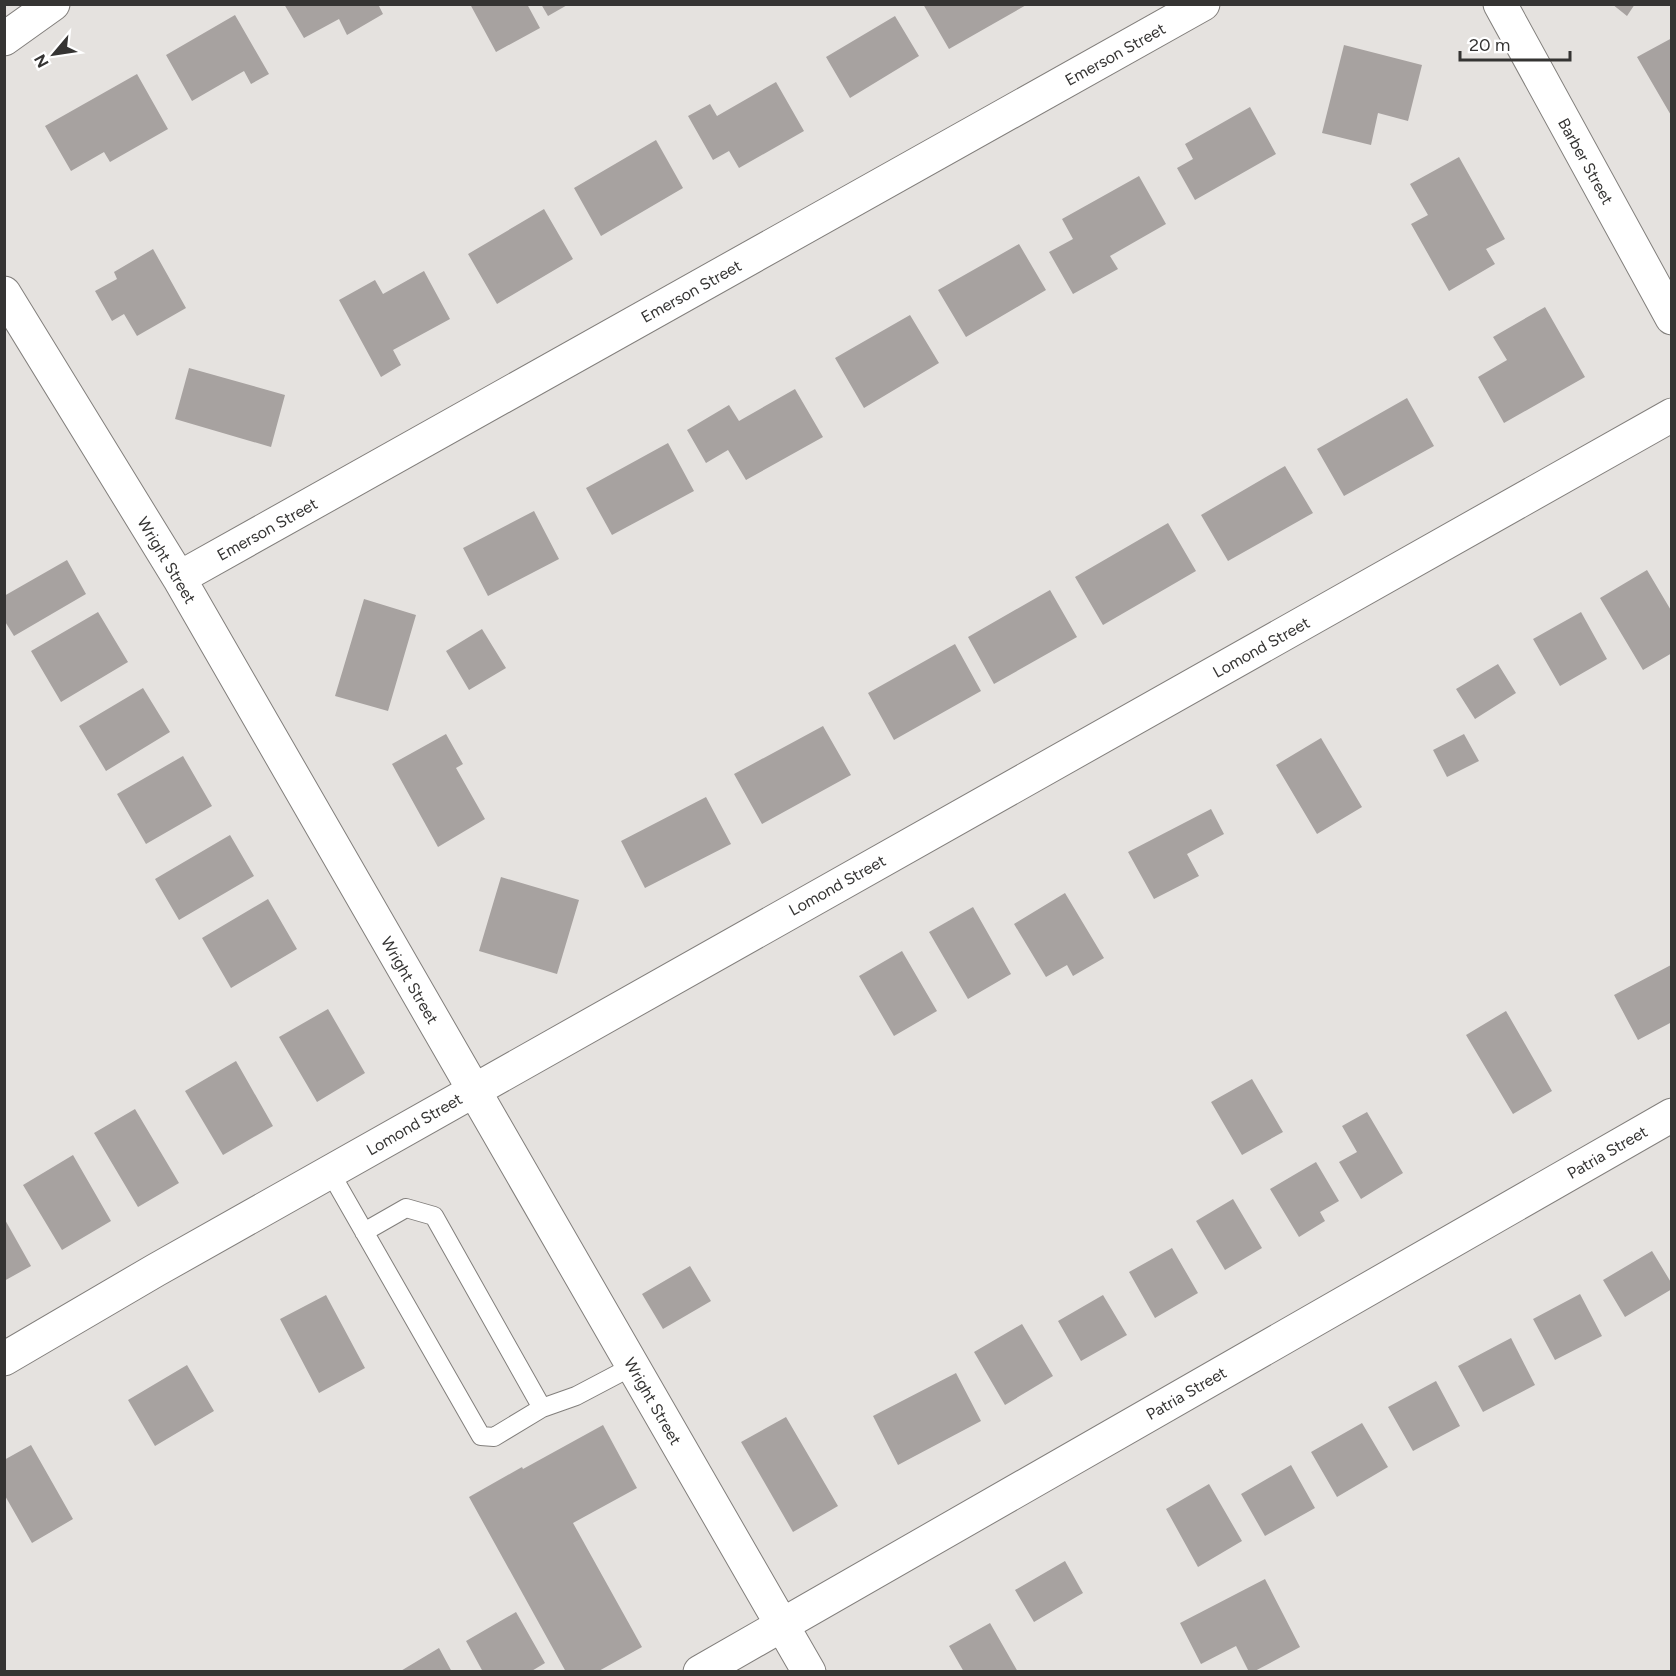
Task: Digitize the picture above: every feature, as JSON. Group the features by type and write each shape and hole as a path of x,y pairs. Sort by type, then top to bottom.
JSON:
{"street":[{"path":"4,39 52,4"},
{"name":"Emerson Street","path":"179,578 1203,4"},
{"name":"Barber Street","path":"1500,4 1671,318"},
{"name":"Wright Street","path":"4,293 179,578 809,1671"},
{"name":"Lomond Street","path":"4,1359 473,1090 1671,415"},
{"name":"Patria Street","path":"700,1671 1671,1115"}],"lane":[{"path":"330,1172 481,1436 494,1437 542,1408 576,1396 633,1366"},
{"path":"364,1232 406,1208 434,1216 542,1408"}],"building":[{"path":"284,4 378,4 383,14 347,35 339,19 304,38"},
{"path":"470,4 527,4 540,28 496,52"},
{"path":"541,4 569,4 548,16"},
{"path":"923,4 1028,4 949,49"},
{"path":"1612,4 1635,4 1627,16"},
{"path":"235,15 269,74 251,84 244,71 192,101 166,55"},
{"path":"895,16 919,56 850,98 826,57"},
{"path":"1672,38 1672,117 1637,57"},
{"path":"1344,45 1422,65 1408,121 1378,113 1371,145 1322,133"},
{"path":"137,74 168,129 110,162 104,152 71,171 45,126"},
{"path":"776,82 804,131 739,168 729,151 713,160 688,116 710,104 717,116"},
{"path":"1250,107 1276,154 1195,200 1177,168 1193,159 1185,144"},
{"path":"656,140 683,188 601,236 574,188"},
{"path":"1459,157 1505,239 1486,249 1495,264 1449,291 1411,224 1428,215 1410,184"},
{"path":"1139,176 1166,224 1110,256 1118,269 1073,294 1049,252 1073,239 1062,219"},
{"path":"544,209 573,259 497,304 468,254"},
{"path":"1019,244 1046,290 966,337 938,290"},
{"path":"153,249 186,308 137,336 124,314 112,321 95,291 117,279 114,272"},
{"path":"424,271 450,319 393,350 401,365 381,377 339,300 375,280 383,294"},
{"path":"1545,307 1585,377 1504,423 1478,377 1507,360 1493,337"},
{"path":"910,315 939,363 864,408 835,358"},
{"path":"189,368 285,395 271,447 175,419"},
{"path":"795,389 823,437 746,480 728,450 706,463 687,430 729,405 739,421"},
{"path":"1407,398 1434,446 1344,496 1317,449"},
{"path":"668,443 694,491 612,535 586,488"},
{"path":"1285,466 1313,513 1228,561 1201,515"},
{"path":"534,511 559,559 488,596 463,548"},
{"path":"1168,523 1196,571 1103,625 1075,577"},
{"path":"67,560 86,594 14,636 4,620 4,596"},
{"path":"1647,570 1672,612 1672,653 1643,670 1600,598"},
{"path":"1050,590 1077,637 994,684 968,637"},
{"path":"364,599 416,615 388,711 335,696"},
{"path":"98,612 128,662 61,702 31,651"},
{"path":"1581,612 1607,659 1560,686 1533,639"},
{"path":"482,629 506,668 469,690 446,651"},
{"path":"955,644 981,691 894,740 868,693"},
{"path":"1498,664 1516,693 1475,719 1456,689"},
{"path":"143,688 170,732 106,771 79,726"},
{"path":"823,726 851,775 762,824 734,774"},
{"path":"446,734 463,764 456,768 485,819 438,847 392,764"},
{"path":"1464,734 1479,761 1447,777 1433,750"},
{"path":"1321,738 1362,807 1317,834 1276,765"},
{"path":"183,756 212,806 146,844 117,794"},
{"path":"706,797 731,844 645,888 621,841"},
{"path":"1211,809 1224,834 1187,854 1199,876 1154,899 1128,852"},
{"path":"230,835 254,876 179,920 155,879"},
{"path":"501,877 579,900 557,974 479,951"},
{"path":"1065,893 1104,958 1073,976 1067,965 1046,977 1014,924"},
{"path":"268,899 297,949 231,988 202,938"},
{"path":"973,907 1011,974 968,999 929,932"},
{"path":"902,951 937,1011 894,1036 859,976"},
{"path":"1671,965 1672,1022 1638,1040 1614,995"},
{"path":"328,1009 365,1073 317,1102 279,1037"},
{"path":"1506,1011 1552,1091 1513,1114 1466,1035"},
{"path":"236,1061 273,1126 223,1155 185,1091"},
{"path":"1252,1079 1283,1132 1242,1155 1211,1102"},
{"path":"135,1109 179,1183 138,1207 94,1133"},
{"path":"1367,1112 1403,1173 1361,1199 1339,1162 1357,1152 1342,1126"},
{"path":"73,1155 111,1221 62,1250 23,1185"},
{"path":"1316,1162 1339,1201 1320,1212 1325,1221 1299,1237 1270,1189"},
{"path":"1233,1199 1262,1248 1225,1270 1196,1221"},
{"path":"4,1218 31,1266 4,1281"},
{"path":"1172,1248 1198,1293 1155,1318 1129,1272"},
{"path":"1652,1251 1672,1284 1672,1289 1625,1317 1603,1280"},
{"path":"690,1266 711,1301 663,1329 642,1294"},
{"path":"1580,1294 1602,1336 1555,1360 1533,1319"},
{"path":"326,1295 365,1368 319,1393 280,1319"},
{"path":"1103,1295 1127,1335 1081,1361 1058,1321"},
{"path":"1022,1324 1053,1376 1005,1405 974,1352"},
{"path":"1511,1338 1535,1385 1483,1412 1458,1366"},
{"path":"187,1365 214,1411 155,1446 128,1400"},
{"path":"956,1373 981,1421 898,1465 873,1416"},
{"path":"1436,1381 1460,1426 1413,1451 1388,1407"},
{"path":"786,1417 838,1506 793,1532 741,1442"},
{"path":"1362,1423 1388,1467 1337,1497 1311,1452"},
{"path":"603,1425 637,1488 573,1523 642,1647 597,1672 566,1672 469,1497"},
{"path":"31,1445 73,1519 32,1543 4,1494 4,1460"},
{"path":"1291,1465 1315,1508 1265,1536 1241,1494"},
{"path":"1209,1484 1242,1541 1198,1567 1166,1509"},
{"path":"1065,1561 1083,1593 1034,1622 1015,1590"},
{"path":"1265,1579 1300,1647 1253,1672 1249,1672 1236,1646 1201,1664 1180,1623"},
{"path":"516,1612 545,1663 530,1672 483,1672 466,1641"},
{"path":"990,1623 1018,1672 964,1672 949,1646"},
{"path":"439,1648 452,1672 399,1672"}]}
